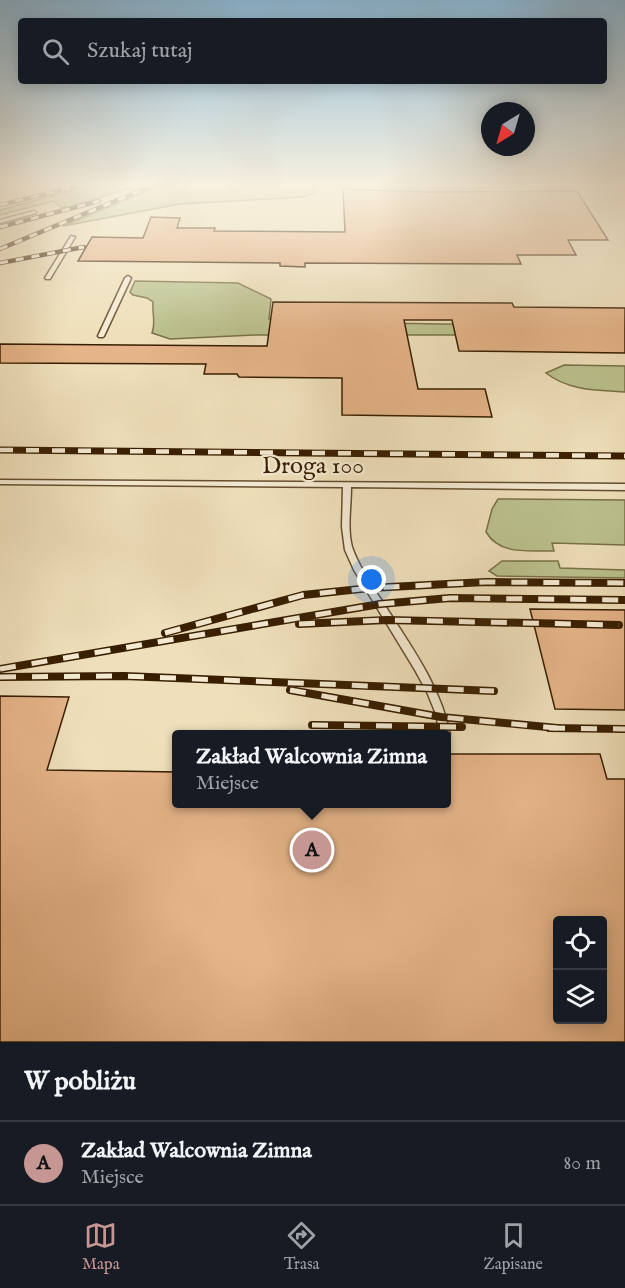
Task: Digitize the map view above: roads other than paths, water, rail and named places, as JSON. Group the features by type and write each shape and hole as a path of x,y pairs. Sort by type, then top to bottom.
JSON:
{"lane":[{"path":"48,278 73,237"},
{"path":"101,336 128,278"},
{"name":"Droga 100","path":"0,482 625,487"},
{"path":"347,485 348,547 430,691 444,730"}],"railway":[{"path":"0,249 39,233"},
{"path":"0,263 84,247"},
{"path":"0,450 625,456"},
{"path":"165,633 303,595 370,588 486,582 625,583"},
{"path":"0,669 380,604 450,598 625,600"},
{"path":"299,624 387,620 619,625"},
{"path":"0,677 124,676 494,691"},
{"path":"290,690 441,717 557,728"},
{"path":"312,725 462,727"},
{"path":"549,728 625,729"}],"place":[{"name":"Zakład Walcownia Zimna","path":"312,850"}]}
